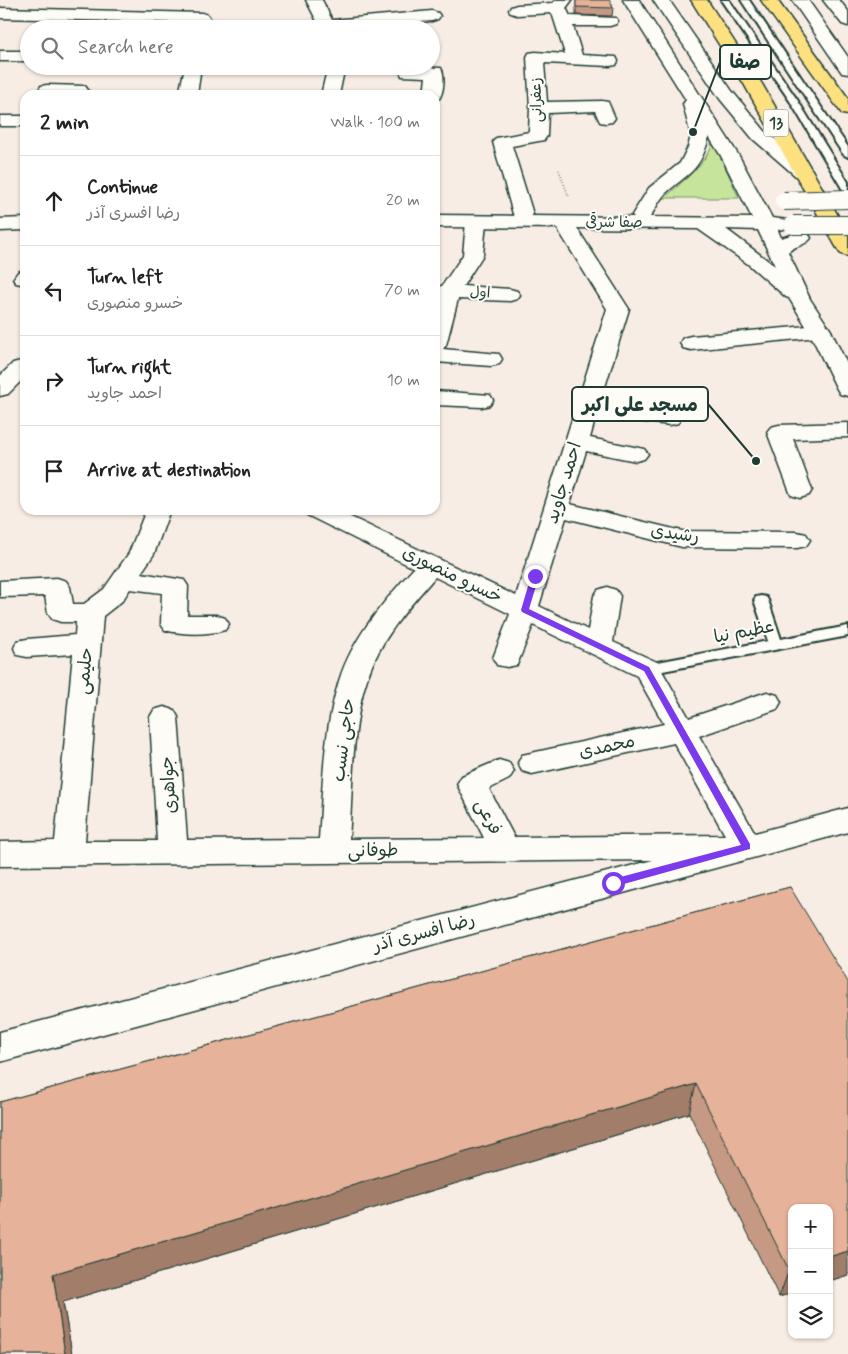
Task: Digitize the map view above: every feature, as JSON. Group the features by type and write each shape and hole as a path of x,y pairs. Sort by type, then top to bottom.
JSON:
{"highway":[{"name":"13","path":"699,0 753,84 848,247"},
{"path":"769,0 848,110"}],"street":[{"path":"202,20 205,0"},
{"path":"314,0 324,20"},
{"path":"631,0 719,137 749,192 800,299 820,331 848,389"},
{"path":"661,0 726,95 759,135 806,174"},
{"path":"800,0 848,69"},
{"path":"831,0 848,21"},
{"path":"369,20 434,9"},
{"path":"517,10 562,10 610,21"},
{"path":"562,10 575,60 610,61"},
{"path":"0,12 146,20"},
{"path":"1,58 20,57"},
{"name":"زعفرانی","path":"523,218 502,142 538,136 539,108 535,57 575,60"},
{"path":"189,90 191,75"},
{"path":"331,90 335,75"},
{"path":"433,90 435,75"},
{"path":"47,90 79,90"},
{"path":"642,214 656,192 688,166 697,147 700,136 688,91"},
{"path":"539,108 602,106 606,118"},
{"path":"0,121 20,121"},
{"path":"749,192 792,219 848,247"},
{"path":"792,219 848,200"},
{"path":"0,211 20,212"},
{"path":"792,219 848,212"},
{"name":"صفا شرقی","path":"440,214 698,223 762,219"},
{"name":"صفا شرقی","path":"562,218 642,214 792,219"},
{"name":"صفا شرقی","path":"440,222 476,222 523,218"},
{"name":"احمد جاوید","path":"507,658 525,610 618,309 562,218"},
{"path":"792,219 848,225"},
{"path":"778,251 786,243 792,219"},
{"path":"440,307 442,292 473,255 476,222"},
{"path":"698,223 708,226 755,260 800,299"},
{"path":"0,225 20,224"},
{"name":"اول","path":"442,292 510,295"},
{"path":"691,343 820,331"},
{"path":"440,354 490,359"},
{"path":"0,358 20,368"},
{"path":"0,389 20,372"},
{"path":"440,398 482,400"},
{"path":"587,408 670,418"},
{"path":"800,490 779,432 848,430"},
{"path":"577,442 636,454"},
{"name":"رشیدی","path":"556,508 682,539 797,540"},
{"path":"1,589 57,587 61,613 90,613 113,595 124,580 141,554 156,515"},
{"name":"خسرو منصوری","path":"333,515 431,565 647,669"},
{"name":"حاجی نسب","path":"333,851 343,722 352,679 380,627 394,607 431,565"},
{"path":"124,580 175,586 174,624 216,624"},
{"path":"599,646 608,596"},
{"name":"حلیمی","path":"70,854 90,613"},
{"path":"27,648 88,643"},
{"path":"647,669 747,847"},
{"path":"682,731 767,702"},
{"name":"جواهری","path":"164,717 173,853"},
{"name":"محمدی","path":"532,763 682,731"},
{"name":"فرعی","path":"498,771 472,784 504,849"},
{"name":"رضا افسری آذر","path":"0,1047 848,820"},
{"name":"طوفانی","path":"0,854 747,847"}],"lane":[{"path":"725,0 794,101 848,190"},
{"path":"745,0 848,154"},
{"path":"761,600 776,645"},
{"name":"عظیم نیا","path":"647,669 848,631"}],"green space":[{"path":"711,135 739,198 664,198 701,164 710,149"}],"building":[{"path":"576,0 610,0 613,8 576,7"},
{"path":"790,887 848,982 848,1251 833,1256 833,1204 788,1204 788,1268 696,1084 53,1274 65,1354 0,1354 0,1102"}],"place":[{"name":"صفا","path":"693,132"},
{"name":"مسجد علی اکبر","path":"756,461"}],"route":[{"path":"535,576 525,610 647,669 747,847 613,883"}]}
